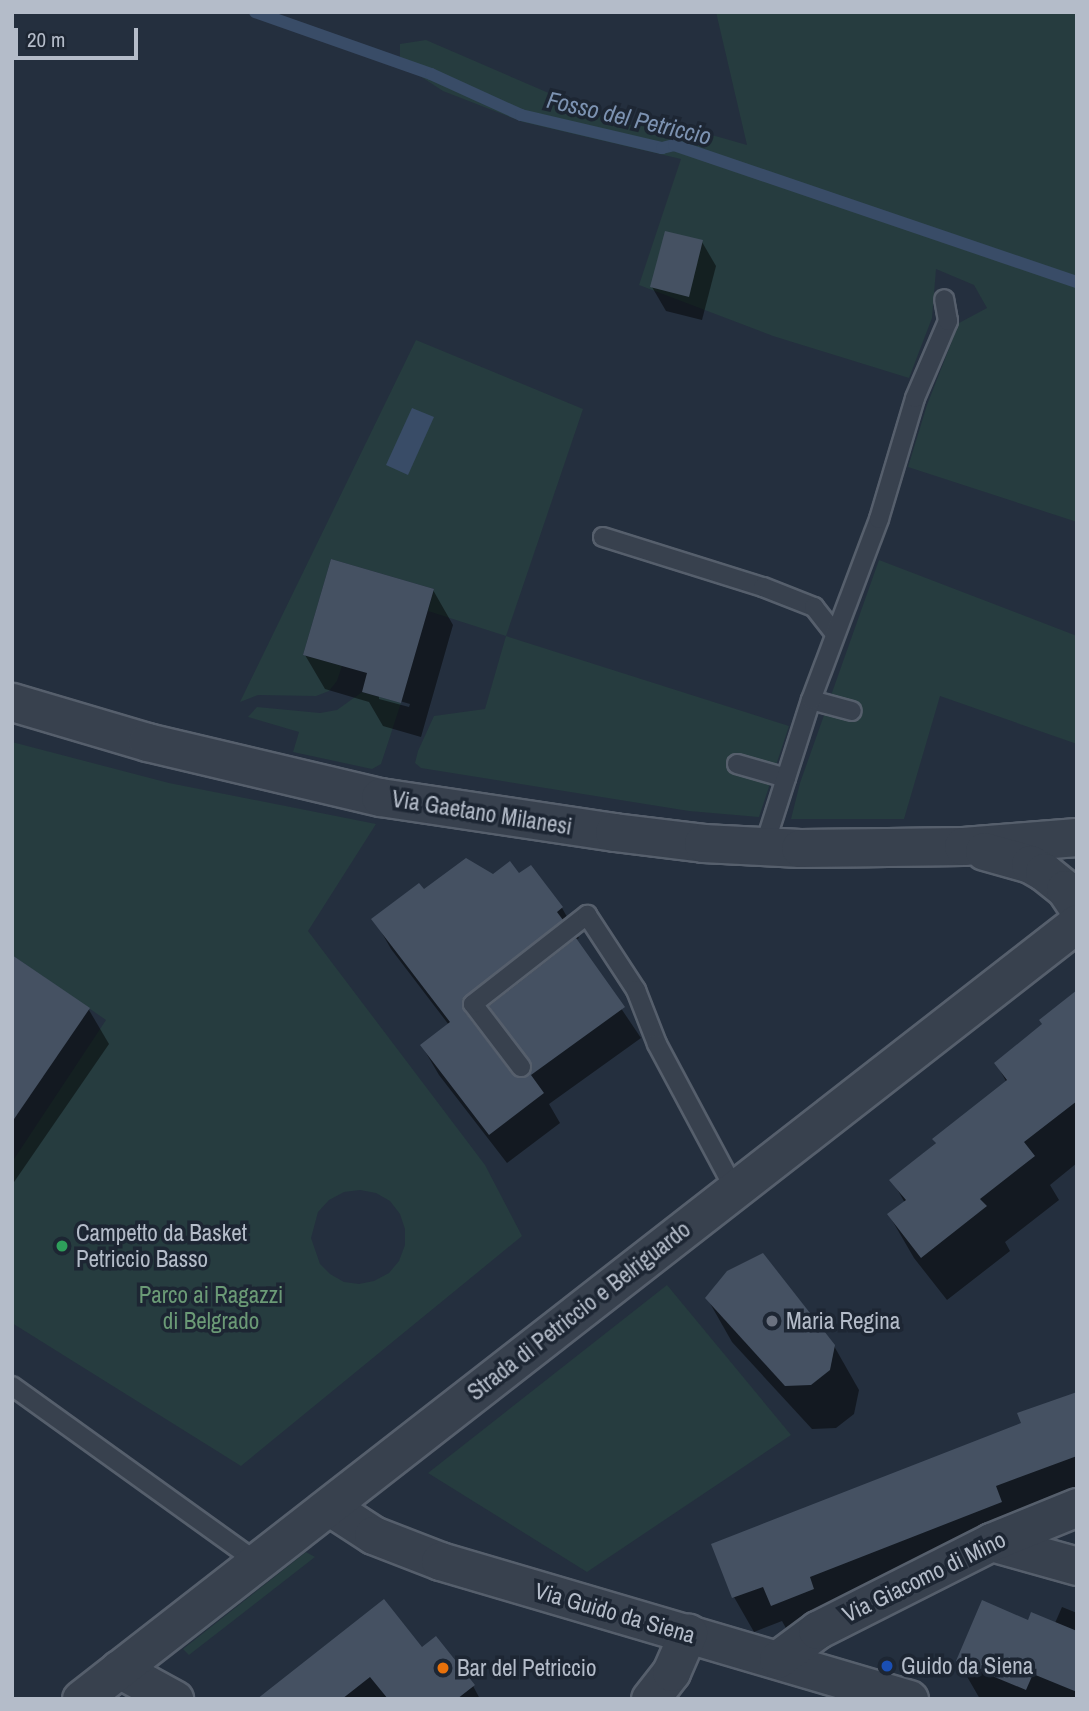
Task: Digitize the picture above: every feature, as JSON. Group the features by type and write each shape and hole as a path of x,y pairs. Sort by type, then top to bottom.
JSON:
{"street":[{"name":"Via Gaetano Milanesi","path":"12,702 147,742 380,797 614,832 765,847 963,846 1077,837"},
{"name":"Via Gaetano Milanesi","path":"963,846 1037,868 1065,889 1077,907"},
{"name":"Strada di Petriccio e Belriguardo","path":"81,1699 1077,923"},
{"name":"Via Guido da Siena","path":"330,1507 360,1529 400,1547 514,1584 909,1699"},
{"name":"Via Giacomo di Mino","path":"778,1659 817,1630 991,1542 1077,1507"},
{"path":"991,1542 1077,1566"},
{"path":"650,1699 671,1672 688,1633"},
{"path":"119,1669 174,1699"}],"lane":[{"path":"765,847 811,699 879,519 915,398 948,321 944,299"},
{"path":"603,537 763,587 814,607 835,634"},
{"path":"811,699 852,711"},
{"path":"737,764 786,778"},
{"path":"521,1068 473,1004 587,915 636,990 657,1044 735,1190"},
{"path":"12,1386 258,1563"}],"green space":[{"path":"716,12 1077,12 1077,522 908,467 927,405 959,323 987,308 974,285 936,269 932,318 909,378 773,336 639,285 681,159 523,122 443,91 400,63 400,44 426,40 623,125 673,124 747,145"},
{"path":"416,340 583,409 506,636 428,611 434,589 331,559 303,655 342,666 337,681 329,691 316,696 258,695 240,702"},
{"path":"879,560 1077,636 1077,744 940,696 904,819 791,819 800,783"},
{"path":"506,636 789,726 759,817 689,811 421,768 415,763 418,751 434,716 485,709"},
{"path":"362,692 401,703 381,764 372,769 293,752 299,732 248,717 257,707 320,713 337,710"},
{"name":"Parco ai Ragazzi di Belgrado","path":"12,742 169,783 376,824 308,931 485,1165 522,1236 241,1466 12,1323 12,1162 106,1020 12,955","holes":["360,1190 376,1193 390,1201 400,1214 405,1229 405,1245 399,1261 389,1273 374,1281 359,1284 344,1282 320,1264 311,1238 318,1212 329,1200 344,1192"]},
{"path":"667,1285 791,1435 587,1572 428,1473"},
{"path":"306,1552 315,1557 189,1655 183,1649"}],"water":[{"path":"412,408 434,417 408,475 386,465"}],"building":[{"path":"665,231 703,240 689,297 650,287"},
{"path":"331,559 434,589 401,703 362,692 367,673 303,655"},
{"path":"466,858 493,874 510,861 519,873 531,865 563,907 557,912 563,920 462,1000 464,1011 512,1074 522,1078 527,1076 532,1065 489,1006 576,938 625,1007 531,1075 544,1093 489,1135 420,1045 450,1022 371,919 419,883 424,889"},
{"path":"12,955 90,1008 12,1122"},
{"path":"1077,990 1077,1101 1024,1142 1035,1156 980,1199 987,1206 921,1258 887,1214 906,1200 889,1180 936,1143 932,1139 1007,1080 994,1063 1042,1024 1039,1020"},
{"name":"Maria Regina","path":"763,1253 835,1345 830,1370 811,1385 785,1386 705,1298 727,1271"},
{"path":"1077,1392 1077,1456 996,1486 1002,1502 810,1577 814,1589 771,1606 763,1587 732,1598 711,1544 1021,1423 1017,1413"},
{"path":"384,1599 422,1647 436,1636 475,1685 457,1699 388,1699 370,1677 342,1699 257,1699"},
{"path":"982,1600 1028,1620 1031,1612 1077,1631 1077,1692 1033,1674 1026,1690 956,1661"}],"waterway":[{"name":"Fosso del Petriccio","path":"255,12 431,74 521,115 662,148 674,145 1077,282"}],"place":[{"name":"Campetto da Basket Petriccio Basso","path":"62,1246"},
{"name":"Maria Regina","path":"772,1321"},
{"name":"Guido da Siena","path":"887,1666"},
{"name":"Bar del Petriccio","path":"443,1668"}]}
